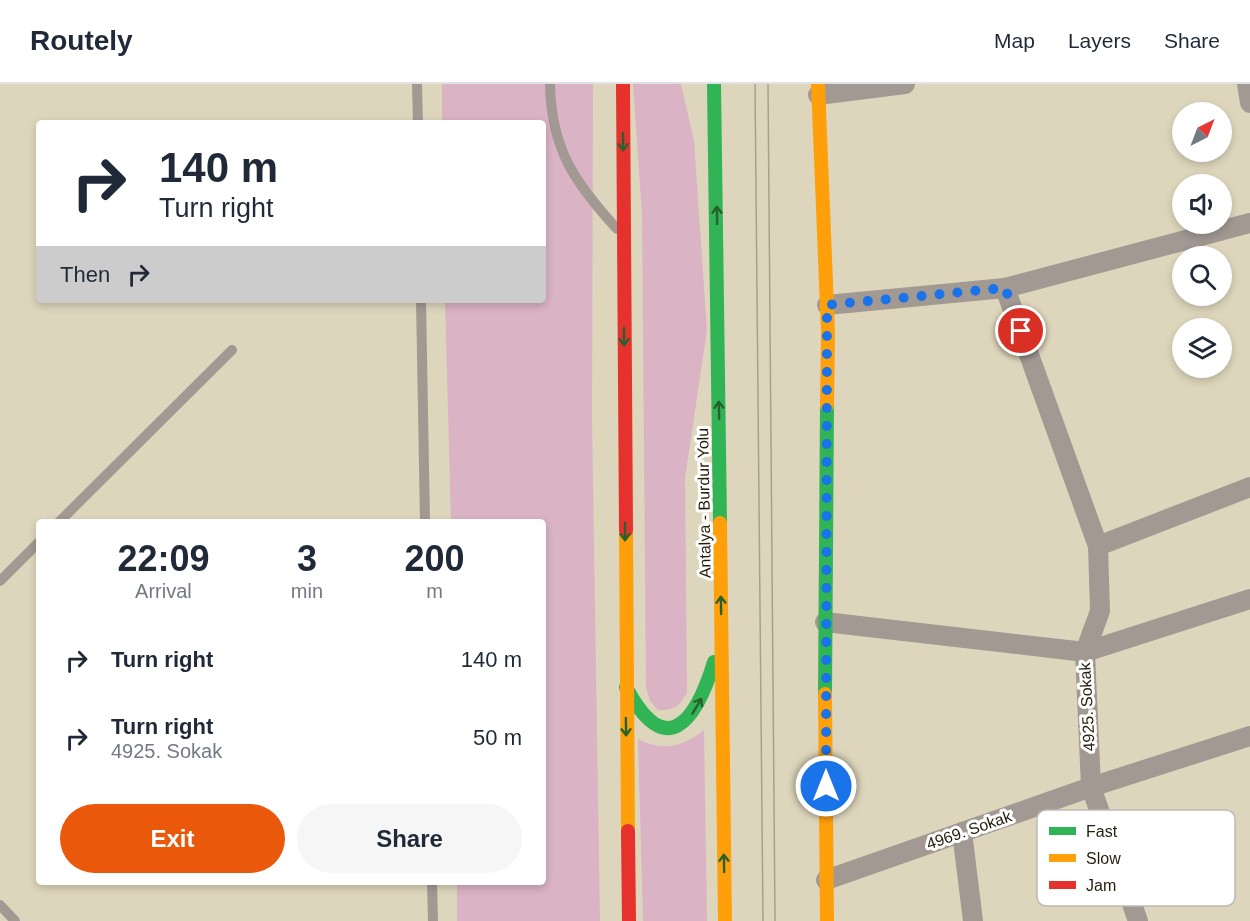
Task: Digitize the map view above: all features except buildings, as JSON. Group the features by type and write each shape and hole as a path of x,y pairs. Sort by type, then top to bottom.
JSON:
{"main road":[{"path":"623,84 629,921"},
{"path":"700,84 717,150"},
{"name":"Antalya - Burdur Yolu","path":"714,84 717,150 725,921"},
{"path":"717,150 720,84"},
{"path":"818,90 827,305 825,622 827,921"},
{"path":"626,687 641,714 652,723 667,728 681,725 694,712 708,686 722,635"}],"street":[{"path":"818,90 905,84"},
{"path":"1246,84 1250,103"},
{"path":"827,305 1005,288 1250,223"},
{"name":"4925. Sokak","path":"1005,288 1098,546 1100,611 1085,652 1091,787 1099,810"},
{"path":"1098,546 1250,487"},
{"path":"825,622 1085,652 1250,599"},
{"name":"4969. Sokak","path":"826,880 1091,787 1250,736"},
{"path":"962,832 973,921"},
{"name":"4925. Sokak","path":"1133,906 1138,921"}],"lane":[{"path":"417,84 418,120"},
{"path":"550,84 550,108 556,132 573,174 584,193 624,236"},
{"path":"421,303 425,519"},
{"path":"62,519 232,350"},
{"path":"0,581 36,545"},
{"path":"432,885 433,921"},
{"path":"0,906 15,921"}],"shaded area":[{"path":"442,84 593,84 592,420 600,921 457,921 457,885 546,885 546,519 451,519 445,303 546,303 546,120 442,120"},
{"path":"633,84 681,84 694,141 707,330 685,478 687,692 676,707 668,710 658,710 650,701 646,687 642,214"},
{"path":"704,730 707,921 643,921 638,739 656,745 672,746"}],"tram line":[{"path":"755,84 763,921"},
{"path":"768,84 775,921"}],"traffic: fast":[{"path":"714,84 720,523"},
{"path":"825,694 827,405"},
{"path":"626,687 641,710 654,723 667,728 678,725 689,716 698,701 714,662"}],"traffic: slow":[{"path":"818,84 828,333 827,405"},
{"path":"720,523 725,921"},
{"path":"626,530 628,831"},
{"path":"825,694 827,921"}],"traffic: jam":[{"path":"623,84 626,530"},
{"path":"628,831 629,921"}],"route":[{"path":"826,786 827,305 1005,288 1021,331"}]}
